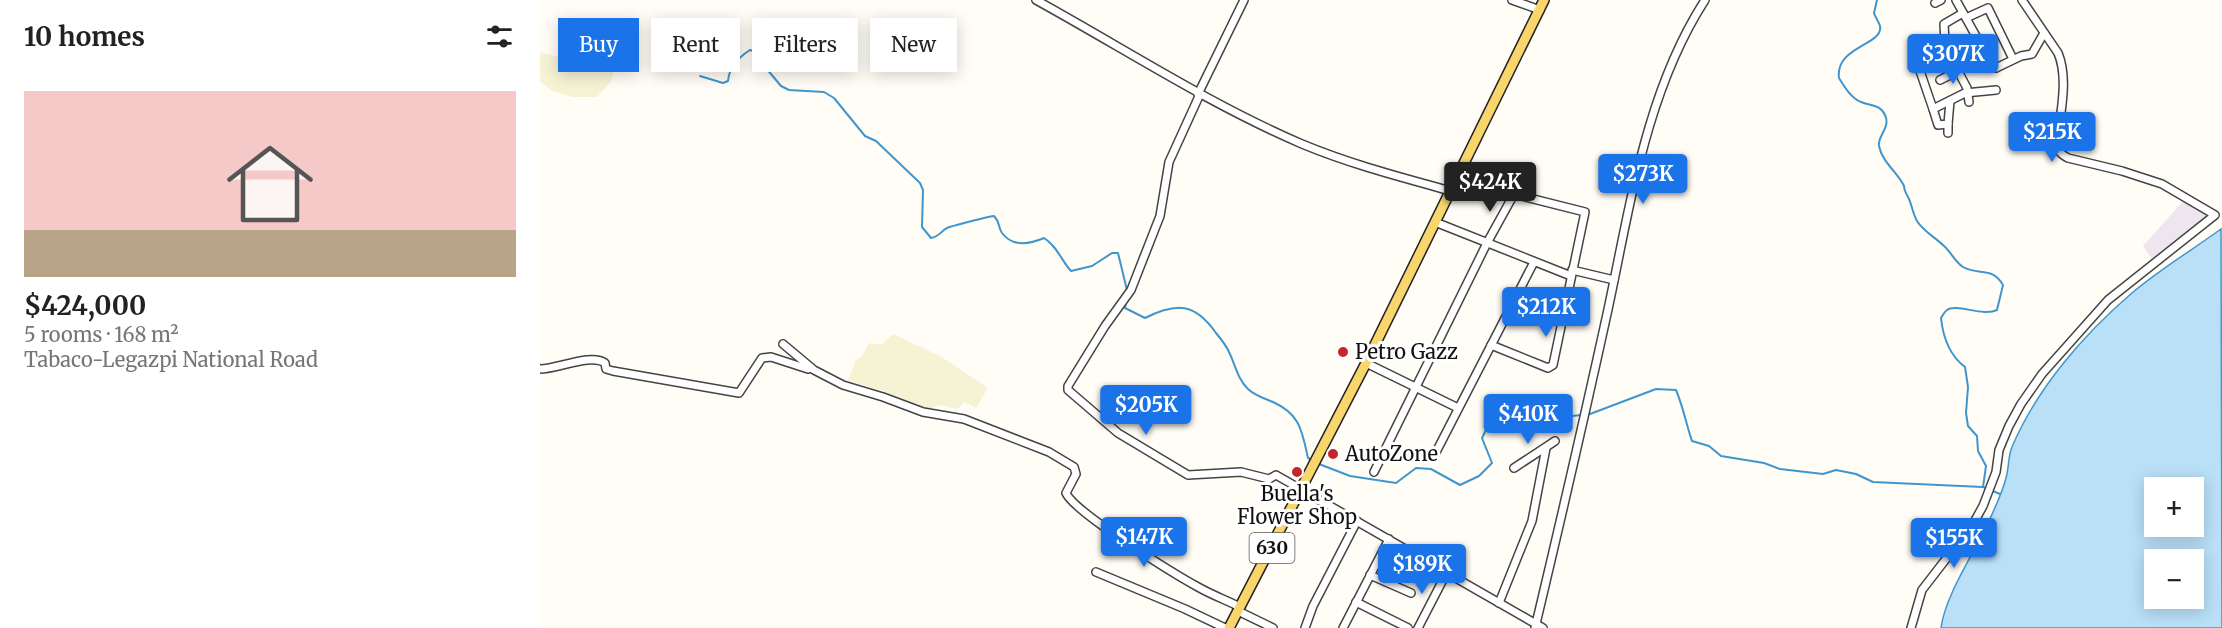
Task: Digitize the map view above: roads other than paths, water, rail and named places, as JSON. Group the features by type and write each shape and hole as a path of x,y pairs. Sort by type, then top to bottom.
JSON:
{"main road":[{"name":"630","path":"1227,628 1239,609 1366,363 1545,0"}],"street":[{"path":"1036,0 1199,94 1302,143 1338,158 1451,191"},
{"path":"1244,0 1169,162 1160,216 1131,290 1080,366 1068,390 1118,434 1188,475 1241,472 1269,479 1276,475 1538,627 1637,171 1672,60 1705,0"},
{"path":"1512,0 1540,10"},
{"path":"1956,0 1986,58 1991,66 1996,68 2013,59 2032,54 2044,33"},
{"path":"1911,628 1922,590 1973,524 1983,506 1995,472 1999,450 2009,426 2021,404 2052,361 2108,300 2214,215 2162,184 2061,155 2057,142 2062,63 2022,0"},
{"path":"1969,102 1968,93 1945,43 1944,24 1988,8 2013,59"},
{"path":"1911,72 1937,58"},
{"path":"1940,80 1986,58"},
{"path":"1919,68 1938,125"},
{"path":"1933,109 1968,93 1996,90"},
{"path":"1947,133 1950,101"},
{"path":"1929,127 1948,124"},
{"path":"1374,472 1487,243 1514,194 1586,212 1553,364 1548,368 1491,345"},
{"path":"1435,222 1534,262 1571,273 1614,280"},
{"path":"1433,458 1534,262"},
{"path":"783,344 814,370"},
{"path":"540,369 600,359 605,363 606,369 613,371 739,393 762,358 771,357 814,370 843,385 884,397 911,409 964,419 1049,452 1074,467 1076,474 1066,493 1067,497 1083,511 1180,577 1273,628"},
{"path":"1366,363 1458,408"},
{"path":"1514,468 1555,441"},
{"path":"1499,603 1532,520 1546,448"},
{"path":"1305,628 1313,606 1357,521"},
{"path":"1343,628 1389,539"},
{"path":"1096,572 1227,628"},
{"path":"1418,628 1447,573"},
{"path":"1370,575 1411,593"},
{"path":"1356,602 1408,628"}],"water":[{"path":"2221,229 2222,628 1941,628 1954,589 2000,496 2012,447 2022,425 2063,363 2114,309 2153,276"}],"waterway":[{"path":"1877,0 1874,13 1880,26 1879,32 1875,38 1851,52 1844,59 1840,67 1839,78 1854,98 1883,111 1886,124 1879,146 1904,186 1914,216 1920,225 1963,267 1990,273 2003,285 1997,310 1985,312 1951,308 1941,318 1948,345 1965,367 1968,387 1966,413 1968,426 1977,436 1978,451 1986,466 1983,487"},
{"path":"700,76 723,83 728,81 732,67 738,59 750,50 756,52 781,86 789,90 824,92 834,98 865,136 876,141 920,183 923,190 922,227 931,238 950,227 994,216 1002,233 1011,241 1027,243 1044,238 1071,271 1092,266 1112,253 1118,253 1127,290"},
{"path":"1126,302 1125,308 1145,318 1167,309 1176,308 1185,308 1201,316 1225,344 1239,377 1250,391 1282,407 1294,418 1301,432 1308,458 1314,461"},
{"path":"1319,464 1350,476 1396,483 1416,468 1431,469 1460,485 1479,476 1492,463 1482,438 1489,424 1540,415 1563,417 1590,414 1656,389 1676,390 1692,441 1709,446 1721,456 1764,463 1780,469 1823,474 1836,470 1856,474 1873,482 1983,487 2000,494"}],"place":[{"name":"Petro Gazz","path":"1343,352"},
{"name":"AutoZone","path":"1333,454"},
{"name":"Buella's Flower Shop","path":"1297,472"}]}
